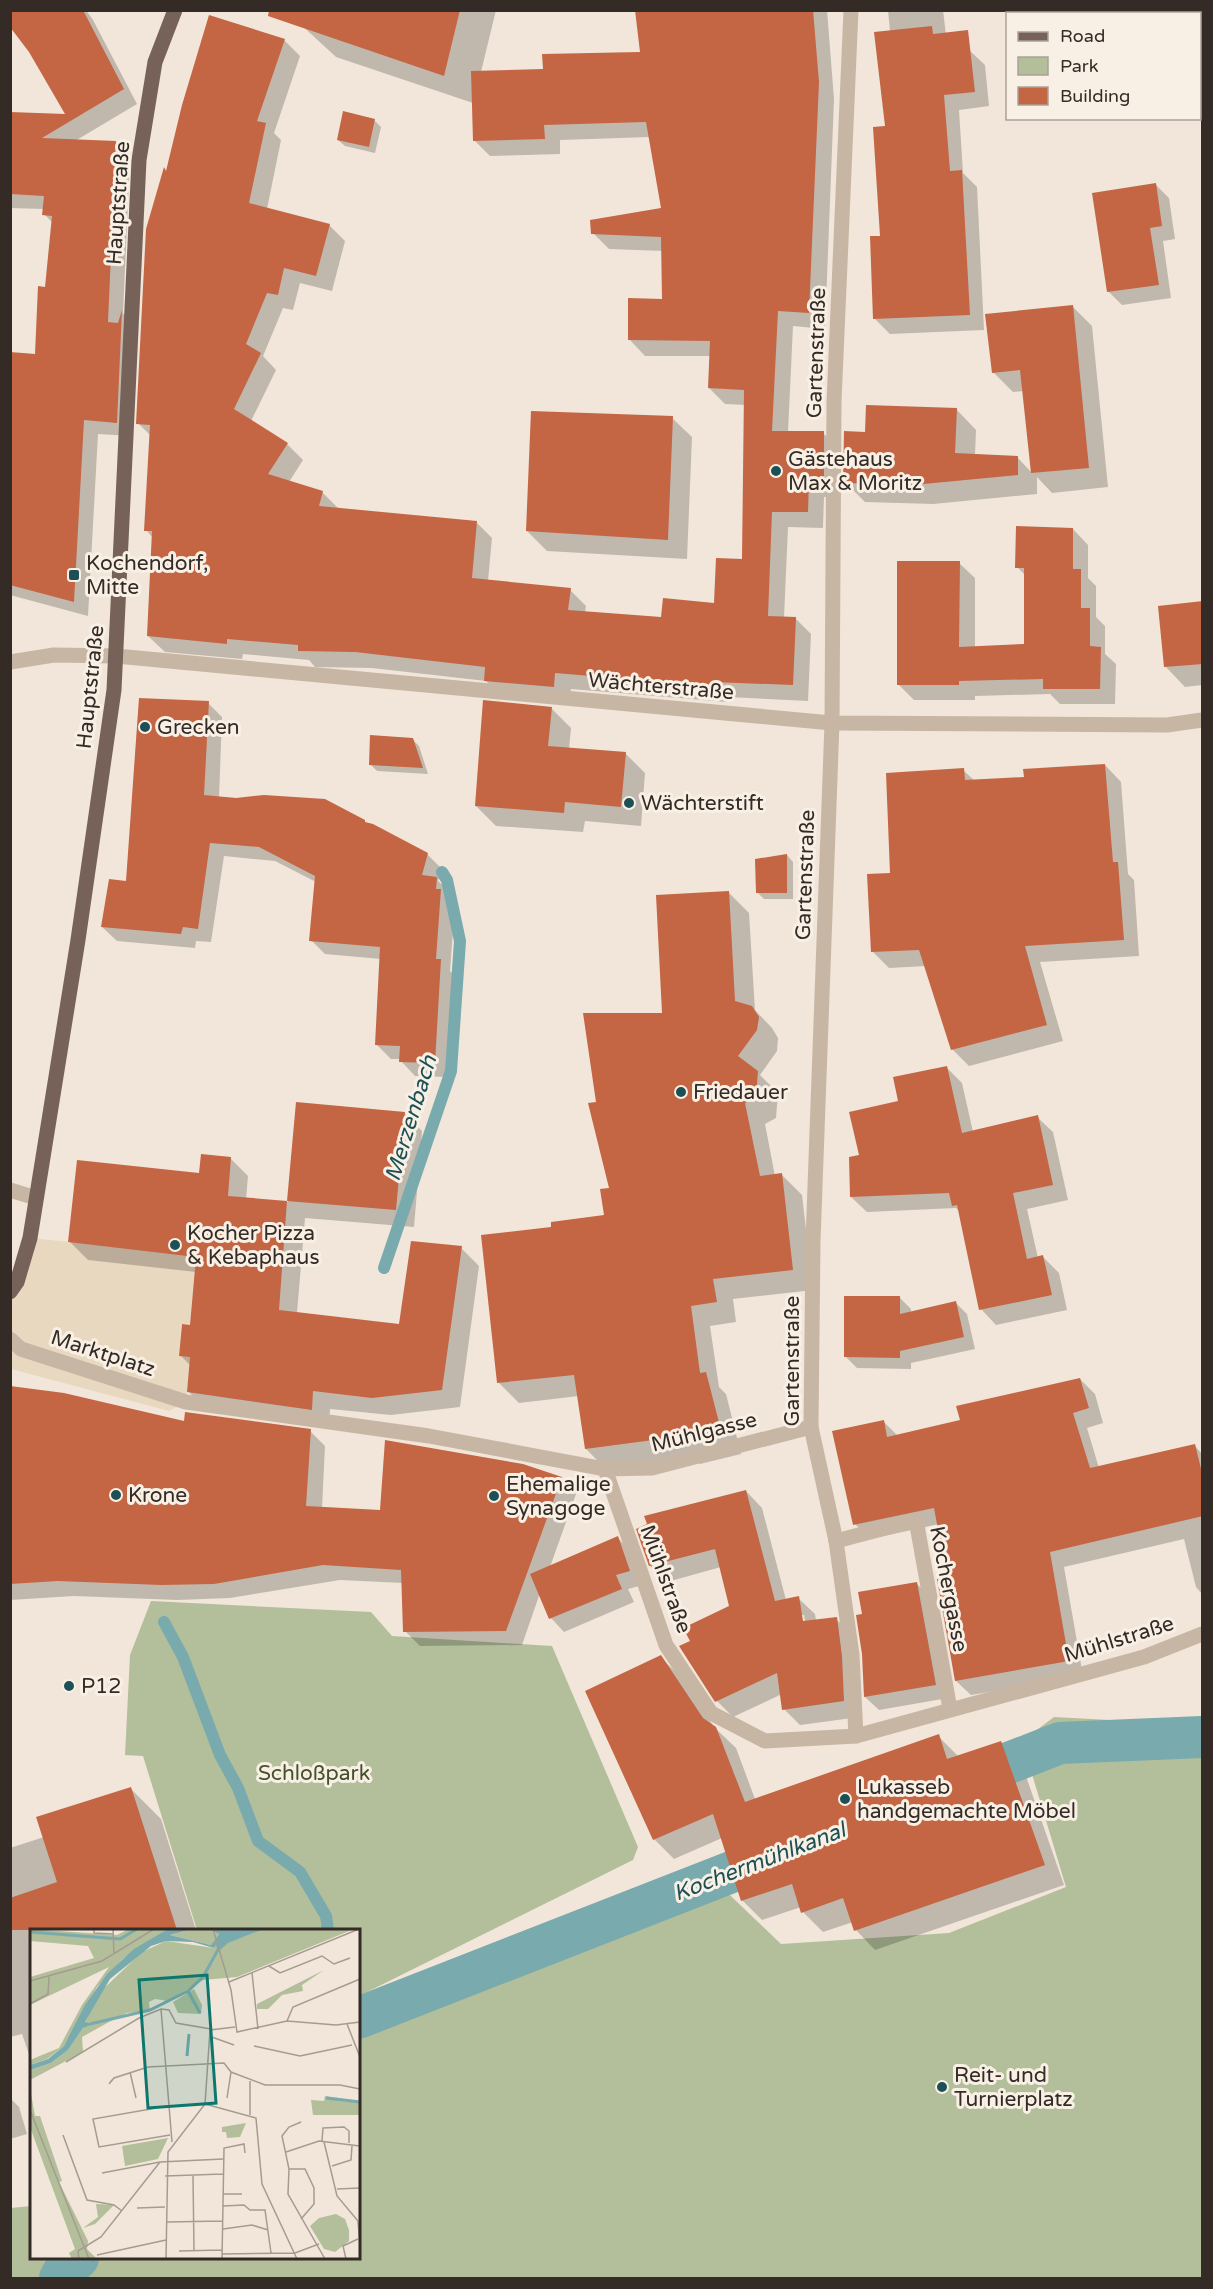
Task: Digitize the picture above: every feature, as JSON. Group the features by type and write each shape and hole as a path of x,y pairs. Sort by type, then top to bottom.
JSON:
{"main road":[{"name":"Hauptstraße","path":"10,1292 17,1282 30,1238 78,940 114,690 139,160 155,62 175,10"}],"street":[{"name":"Gartenstraße","path":"851,10 834,402 832,723 813,1241 811,1427 836,1541 852,1655 856,1736"},
{"name":"Wächterstraße","path":"10,662 54,656 116,656 832,723 1167,725 1203,720"},
{"path":"10,1190 36,1198"},
{"name":"Marktplatz","path":"10,1338 21,1349 186,1402 429,1436 605,1469"},
{"name":"Mühlgasse","path":"605,1469 652,1468 811,1427"},
{"name":"Mühlstraße","path":"605,1469 666,1645 711,1713 765,1741 856,1736 1144,1657 1203,1634"},
{"name":"Kochergasse","path":"836,1541 916,1520 950,1709"}],"green space":[{"name":"Schloßpark","path":"151,1601 371,1612 392,1636 552,1646 638,1847 633,1860 360,1996 360,1929 197,1929 143,1756 125,1755 130,1655"},
{"path":"1054,1717 1202,1725 1202,2278 11,2278 11,2208 30,2206 30,2259 360,2259 360,2035 712,1878 781,1944 949,1933 1066,1887 1022,1741"}],"shaded area":[{"path":"30,1238 196,1255 190,1325 181,1324 179,1356 190,1357 186,1402 169,1411 11,1369 11,1292"}],"building":[{"path":"10,10 83,10 124,89 42,138 116,141 108,322 118,323 122,310 117,423 84,420 74,602 10,585 10,352 35,354 38,286 45,287 52,216 42,215 44,196 10,194 10,112 65,114 29,52 10,27"},
{"path":"269,10 460,10 444,76 268,16"},
{"path":"635,10 813,10 819,82 809,313 778,311 772,431 824,431 824,482 809,481 808,512 772,512 768,616 796,617 793,685 712,682 711,686 555,673 554,687 484,681 485,667 355,652 298,651 298,645 227,639 227,644 147,636 152,531 144,531 150,425 136,424 146,229 164,167 166,171 182,105 209,15 285,39 257,121 266,123 249,203 330,224 316,276 284,268 278,295 267,293 246,344 261,353 234,409 288,443 268,474 323,491 319,506 477,521 472,578 571,588 568,610 661,617 663,598 714,603 716,558 742,559 744,390 708,388 710,341 628,340 628,298 662,299 661,237 591,234 590,220 661,208 646,122 544,125 545,139 473,141 471,71 543,69 542,54 640,52"},
{"path":"932,26 933,34 968,30 975,92 944,95 950,171 962,170 970,315 873,319 870,236 880,236 873,127 885,126 874,32"},
{"path":"343,111 375,119 369,147 337,140"},
{"path":"1156,183 1162,226 1150,228 1159,285 1107,292 1092,193"},
{"path":"1073,305 1089,468 1031,473 1020,370 992,373 985,314"},
{"path":"866,405 957,408 955,453 1018,456 1018,475 913,485 843,483 844,431 865,432"},
{"path":"531,411 673,416 668,540 526,531"},
{"path":"1016,526 1073,528 1073,569 1081,569 1081,608 1090,608 1090,646 1101,647 1100,689 1043,689 1043,679 959,681 959,685 897,685 897,561 960,561 959,647 1024,644 1024,568 1015,568"},
{"path":"1203,601 1203,664 1164,667 1158,606"},
{"path":"139,698 209,701 204,795 236,798 264,795 325,799 428,853 422,875 437,877 436,889 441,889 436,959 441,959 435,1063 399,1062 400,1046 375,1045 380,947 309,941 315,876 259,847 210,843 198,929 183,927 181,934 101,927 109,879 126,881"},
{"path":"483,700 552,707 548,746 626,752 621,807 565,802 564,813 475,806"},
{"path":"370,735 413,738 423,768 369,765"},
{"path":"1105,764 1113,862 1118,862 1124,940 1025,946 1047,1025 951,1050 919,950 871,952 867,874 890,873 886,773 964,768 965,780 1024,777 1023,769"},
{"path":"787,854 787,893 756,893 755,859"},
{"path":"729,891 735,1001 752,1006 759,1017 757,1030 738,1056 758,1071 756,1098 745,1103 760,1176 782,1173 793,1270 713,1279 717,1302 691,1306 700,1373 706,1372 722,1434 678,1445 676,1437 585,1449 574,1375 497,1383 481,1235 551,1227 551,1222 604,1215 600,1189 609,1188 588,1103 596,1102 583,1013 662,1013 656,895"},
{"path":"947,1066 962,1133 1038,1115 1053,1185 1013,1193 1027,1259 1043,1255 1052,1295 979,1310 957,1205 952,1206 949,1193 850,1197 849,1157 859,1155 849,1112 898,1101 893,1077"},
{"path":"296,1102 405,1112 396,1210 287,1201"},
{"path":"201,1154 231,1157 228,1196 287,1201 279,1310 399,1324 411,1241 462,1246 442,1390 372,1398 313,1391 312,1410 187,1392 190,1357 179,1356 182,1324 190,1325 196,1257 68,1242 77,1160 199,1173"},
{"path":"844,1296 900,1296 900,1314 956,1301 964,1337 900,1351 900,1358 844,1357"},
{"path":"1080,1378 1089,1408 1073,1413 1090,1468 1195,1444 1203,1477 1203,1516 1050,1552 1069,1661 955,1681 937,1579 947,1578 934,1508 853,1525 832,1431 884,1420 887,1437 960,1420 956,1406"},
{"path":"10,1386 64,1393 184,1421 185,1412 311,1429 306,1506 380,1510 385,1440 523,1464 562,1477 506,1631 403,1632 401,1570 323,1565 214,1584 161,1585 58,1581 10,1584"},
{"path":"746,1490 775,1601 799,1596 803,1621 837,1617 844,1701 782,1710 777,1673 715,1702 679,1646 690,1641 683,1628 729,1606 715,1549 649,1566 636,1529 647,1524 644,1516"},
{"path":"618,1536 630,1571 616,1575 622,1589 549,1619 530,1574"},
{"path":"917,1582 936,1685 864,1697 862,1654 856,1615 862,1614 858,1592"},
{"path":"661,1655 703,1718 716,1727 745,1802 939,1734 947,1759 1001,1741 1045,1865 854,1931 843,1898 801,1913 792,1884 741,1901 713,1814 653,1840 585,1691"},
{"path":"131,1787 177,1929 10,1930 10,1898 57,1882 36,1817"}],"waterway":[{"name":"Merzenbach","path":"384,1268 451,1071 460,941 447,880 442,872"},
{"name":"Merzenbach","path":"164,1622 183,1657 220,1755 238,1788 258,1841 300,1872 326,1916 328,1929"},
{"name":"Kochermühlkanal","path":"955,1784 1060,1743 1202,1737"},
{"name":"Kochermühlkanal","path":"360,2017 785,1851"},
{"name":"Kochermühlkanal","path":"60,2278 66,2268 77,2259"}],"place":[{"name":"Gästehaus Max & Moritz","path":"776,471"},
{"name":"Kochendorf, Mitte","path":"74,575"},
{"name":"Grecken","path":"145,727"},
{"name":"Wächterstift","path":"629,803"},
{"name":"Friedauer","path":"681,1092"},
{"name":"Kocher Pizza & Kebaphaus","path":"175,1245"},
{"name":"Krone","path":"116,1495"},
{"name":"Ehemalige Synagoge","path":"494,1496"},
{"name":"P12","path":"69,1686"},
{"name":"Lukasseb handgemachte Möbel","path":"845,1799"},
{"name":"Reit- und Turnierplatz","path":"942,2087"}]}
